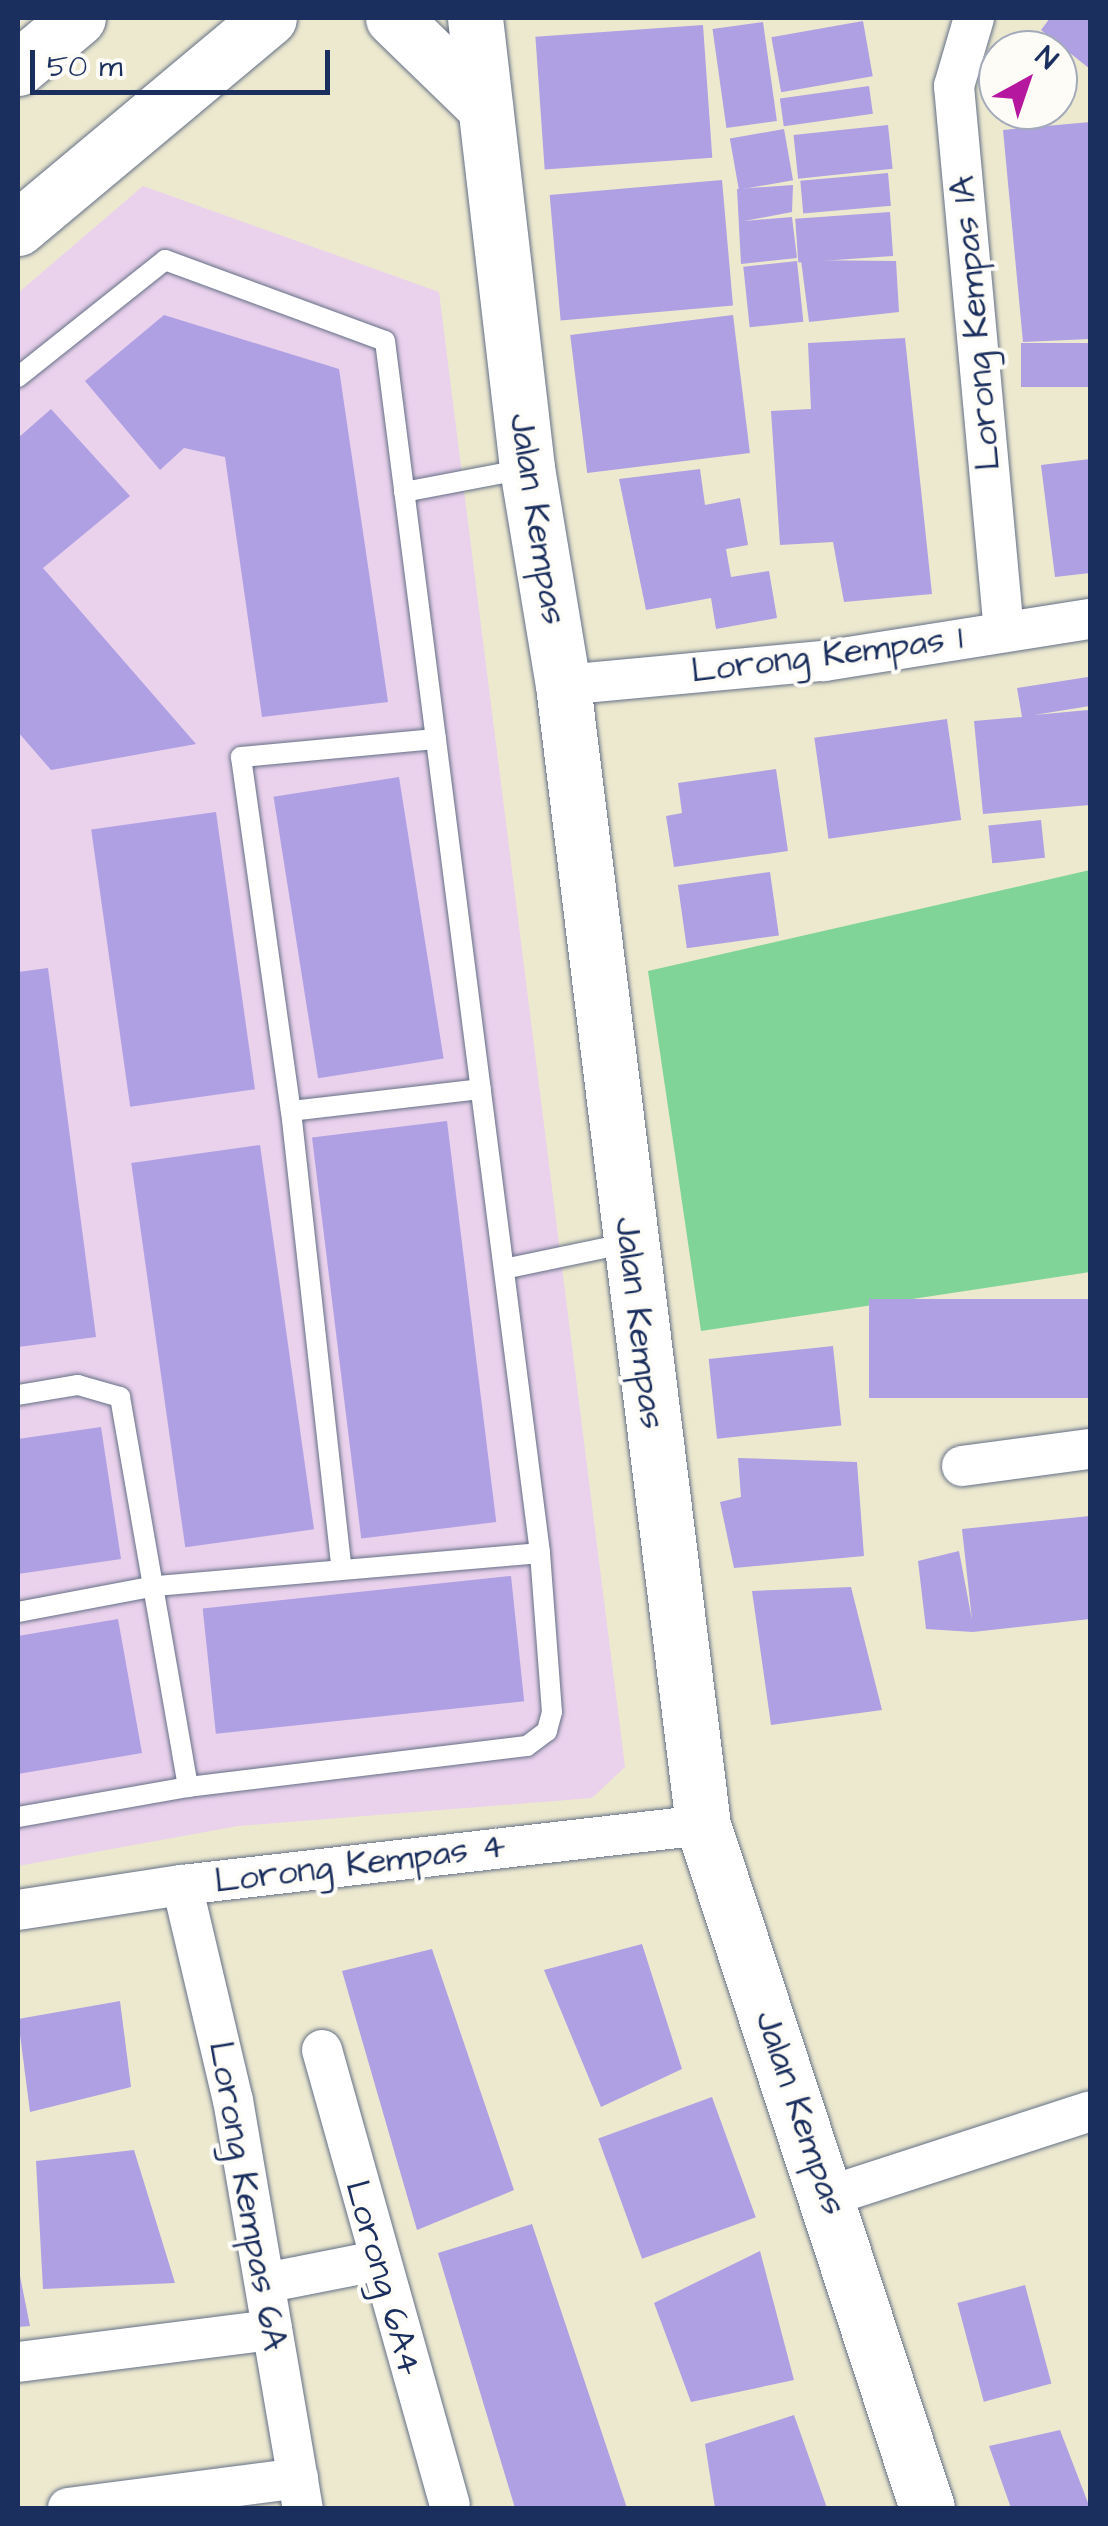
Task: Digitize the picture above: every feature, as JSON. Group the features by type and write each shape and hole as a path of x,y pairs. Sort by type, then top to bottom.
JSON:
{"main road":[{"path":"18,68 78,18"},
{"path":"393,18 485,107"},
{"name":"Jalan Kempas","path":"475,18 527,468 563,685 702,1825 829,2196 927,2508"},
{"path":"18,228 273,19"}],"street":[{"name":"Lorong Kempas 1A","path":"974,18 954,86 1004,632"},
{"name":"Lorong Kempas 1","path":"563,685 824,661 1090,620"},
{"path":"962,1466 1090,1449"},
{"name":"Lorong Kempas 4","path":"18,1910 182,1885 702,1825"},
{"name":"Lorong Kempas 6A","path":"182,1885 233,2100 300,2493"},
{"name":"Lorong 6A4","path":"322,2050 376,2261 450,2504"},
{"path":"829,2196 1090,2111"},
{"path":"264,2282 376,2261"},
{"path":"18,2362 272,2330"},
{"path":"68,2508 300,2493"}],"lane":[{"path":"18,378 165,260 385,342 540,1553 552,1712 548,1730 527,1746 188,1788 18,1817"},
{"path":"404,492 527,468"},
{"path":"341,1566 291,1111 241,757 436,739"},
{"path":"291,1111 481,1088"},
{"path":"504,1269 628,1242"},
{"path":"18,1395 78,1385 120,1397 156,1586 188,1788"},
{"path":"18,1612 156,1586 341,1566 540,1553"}],"shaded area":[{"path":"143,186 439,292 625,1767 592,1798 238,1826 18,1866 18,293"}],"green space":[{"path":"1090,870 1090,1272 701,1331 648,971"}],"building":[{"path":"1050,18 1090,18 1090,69 1078,59 1078,30 1041,30"},
{"path":"863,21 873,76 781,92 771,37"},
{"path":"763,22 777,121 726,128 712,29"},
{"path":"703,25 712,158 545,169 535,37"},
{"path":"869,86 873,114 784,126 780,99"},
{"path":"1090,122 1090,339 1023,342 1003,130 1078,130 1078,123"},
{"path":"888,125 893,169 798,179 794,135"},
{"path":"784,129 793,180 739,190 730,139"},
{"path":"888,173 891,206 803,214 800,181"},
{"path":"722,180 733,306 561,321 550,195"},
{"path":"793,185 792,212 744,221 792,217 797,258 741,264 737,189"},
{"path":"890,212 893,256 798,263 795,219"},
{"path":"801,260 896,261 899,312 809,322"},
{"path":"797,261 803,322 750,327 743,267"},
{"path":"164,315 339,369 388,702 262,717 225,457 184,448 160,470 85,381"},
{"path":"733,315 750,453 587,473 570,335"},
{"path":"905,338 932,594 844,602 833,542 780,545 771,411 811,409 808,343"},
{"path":"1021,343 1090,343 1090,387 1021,387"},
{"path":"51,409 130,496 43,568 196,744 51,770 18,732 18,438"},
{"path":"1090,459 1090,573 1055,577 1041,465"},
{"path":"700,469 705,505 740,498 748,545 726,549 731,577 769,571 777,618 716,629 711,598 646,610 619,479"},
{"path":"1088,677 1090,706 1034,715 1088,710 1090,805 983,814 974,721 1022,717 1017,688"},
{"path":"947,719 961,820 828,839 814,738"},
{"path":"776,769 788,851 674,867 666,816 682,813 678,783"},
{"path":"399,777 444,1058 318,1078 274,797"},
{"path":"216,812 255,1089 130,1107 91,830"},
{"path":"1041,820 1045,858 992,863 988,826"},
{"path":"770,872 779,935 687,948 678,885"},
{"path":"48,968 96,1337 18,1347 18,972"},
{"path":"447,1121 496,1522 361,1539 312,1138"},
{"path":"260,1145 314,1529 185,1547 131,1163"},
{"path":"869,1299 1090,1299 1090,1398 869,1398"},
{"path":"833,1346 841,1426 717,1439 709,1359"},
{"path":"101,1427 121,1559 18,1574 18,1439"},
{"path":"738,1458 857,1462 864,1556 734,1568 720,1502 741,1497"},
{"path":"1090,1516 1090,1619 973,1632 926,1629 918,1561 959,1551 972,1620 962,1529"},
{"path":"511,1576 524,1701 216,1734 203,1608"},
{"path":"851,1587 882,1710 771,1725 752,1591"},
{"path":"118,1619 142,1753 18,1774 18,1636"},
{"path":"642,1944 682,2069 601,2107 544,1970"},
{"path":"432,1949 514,2190 417,2230 342,1971"},
{"path":"120,2001 131,2087 30,2112 18,2019"},
{"path":"712,2097 756,2217 642,2259 598,2138"},
{"path":"134,2150 175,2283 43,2289 36,2161"},
{"path":"532,2224 627,2508 515,2508 438,2253"},
{"path":"760,2251 794,2380 691,2402 654,2303"},
{"path":"19,2271 30,2326 18,2327"},
{"path":"1025,2285 1051,2384 984,2402 957,2303"},
{"path":"794,2415 827,2508 715,2508 705,2444"},
{"path":"1060,2430 1090,2508 1011,2508 989,2446"}]}
